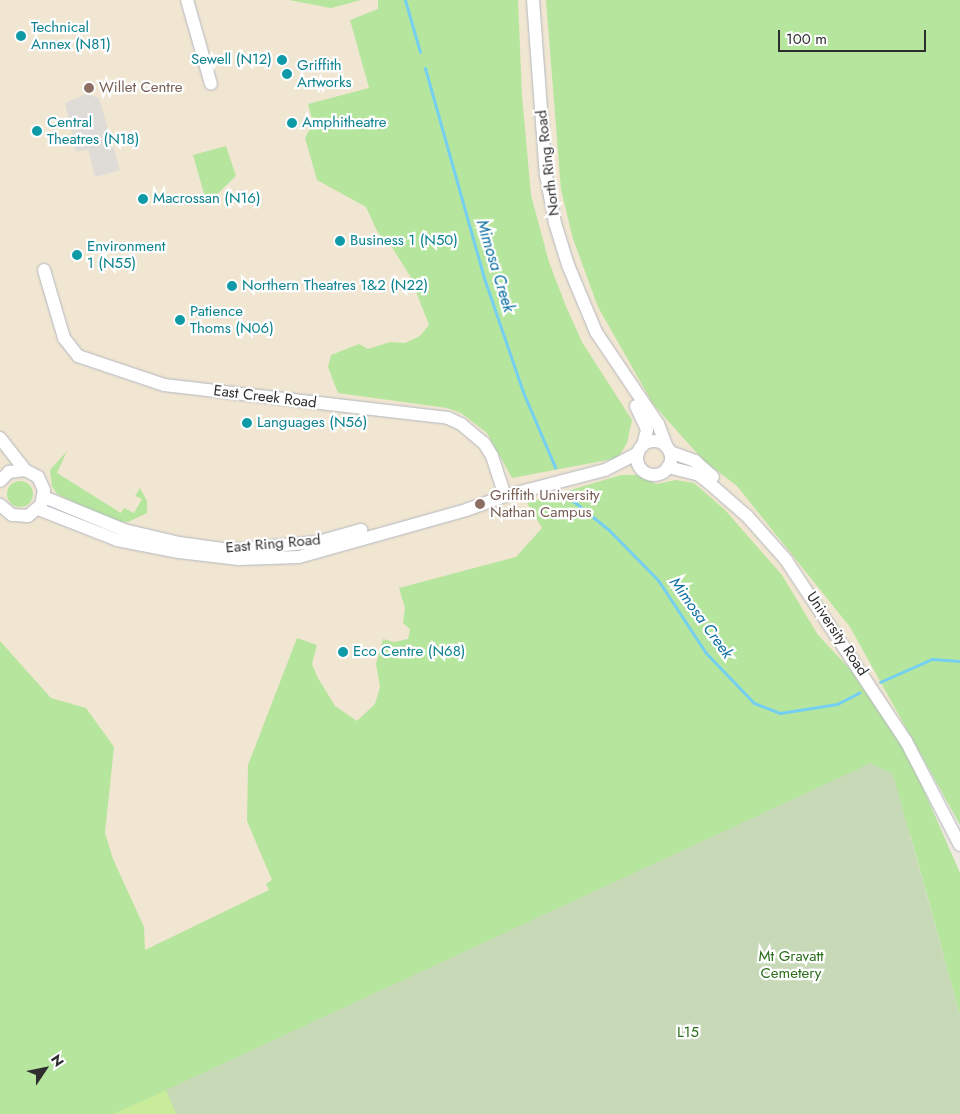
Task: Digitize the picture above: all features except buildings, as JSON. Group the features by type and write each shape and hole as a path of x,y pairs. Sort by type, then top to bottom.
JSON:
{"street":[{"path":"187,0 211,84"},
{"name":"North Ring Road","path":"526,0 538,164 549,221 582,318 605,360 645,421 647,430 640,449"},
{"name":"North Ring Road","path":"533,0 546,175 555,223 568,265 596,332 658,424 668,450"},
{"name":"East Creek Road","path":"44,270 64,338 78,356 164,385 448,418 461,424 484,443 492,456 505,496"},
{"path":"0,438 25,470 38,478 44,496 38,509 23,517 12,515 0,505"},
{"path":"605,470 657,441 668,450 695,461 732,496 747,516"},
{"path":"0,442 3,475 25,470"},
{"path":"640,449 638,462 642,470"},
{"path":"505,496 605,470 642,470 653,475 668,468 668,450"},
{"name":"University Road","path":"668,468 699,474 747,516 786,560 877,693 906,741 960,845"},
{"name":"East Ring Road","path":"44,496 124,530 179,543 230,550 318,542 455,505 505,496"},
{"name":"East Ring Road","path":"38,509 117,540 179,552 238,559 281,558 320,553 368,536 486,504 505,496"}],"shaded area":[{"name":"Griffith University Nathan Campus","path":"0,0 822,0 960,722 871,763 0,1114"},
{"path":"86,94 99,98 120,170 95,177 88,149 76,152 65,103"}],"green space":[{"path":"289,0 361,0 331,8"},
{"path":"378,0 518,0 522,96 531,195 549,262 582,342 632,420 627,443 618,458 512,478 487,433 461,413 447,408 338,393 328,367 331,355 359,344 368,349 390,342 405,343 420,336 429,325 410,276 390,244 378,233 366,207 317,180 305,138 313,123 308,104 369,88 350,20 378,9"},
{"path":"546,0 960,0 960,825 850,627 737,486 703,460 653,404 598,307 573,239 561,190"},
{"path":"226,146 236,176 207,204 193,155"},
{"path":"67,451 57,473 121,513 124,508 134,513 142,499 135,496 140,488 147,501 147,513 128,522 116,522 57,494 52,486 50,470"},
{"path":"621,475 636,475 657,484 675,480 694,483 725,510 782,575 818,635 850,669 909,756 960,873 960,1015 910,834 182,1114 0,1114 0,641 51,698 86,708 114,747 105,833 113,859 144,927 145,950 269,890 266,884 272,880 247,821 248,765 297,638 317,645 312,664 318,678 335,706 357,721 375,704 380,687 376,664 383,639 394,642 408,639 410,629 403,623 405,608 399,588 516,557 542,528 527,503"},
{"path":"20,481 29,485 33,494 29,503 20,507 11,503 7,494 11,485"},
{"name":"Mt Gravatt Cemetery","path":"871,763 893,774 960,1015 960,1114 176,1114 166,1090"},
{"path":"166,1090 176,1114 113,1114 156,1095"}],"waterway":[{"name":"Mimosa Creek","path":"405,0 420,52"},
{"name":"Mimosa Creek","path":"425,68 484,278 523,392 555,467"},
{"name":"Mimosa Creek","path":"567,496 609,530 658,580 706,653 754,703 780,713 837,704 859,693"},
{"name":"Mimosa Creek","path":"880,682 932,659 960,661"}],"place":[{"name":"Technical Annex (N81)","path":"21,36"},
{"name":"Sewell (N12)","path":"282,60"},
{"name":"Griffith Artworks","path":"287,74"},
{"name":"Willet Centre","path":"89,88"},
{"name":"Amphitheatre","path":"292,123"},
{"name":"Central Theatres (N18)","path":"37,131"},
{"name":"Macrossan (N16)","path":"143,199"},
{"name":"Business 1 (N50)","path":"340,241"},
{"name":"Environment 1 (N55)","path":"77,255"},
{"name":"Northern Theatres 1&2 (N22)","path":"232,286"},
{"name":"Patience Thoms (N06)","path":"180,320"},
{"name":"Languages (N56)","path":"247,423"},
{"name":"Griffith University Nathan Campus","path":"480,504"},
{"name":"Eco Centre (N68)","path":"343,652"}],"park label":[{"name":"L15","path":"688,1033"}]}
